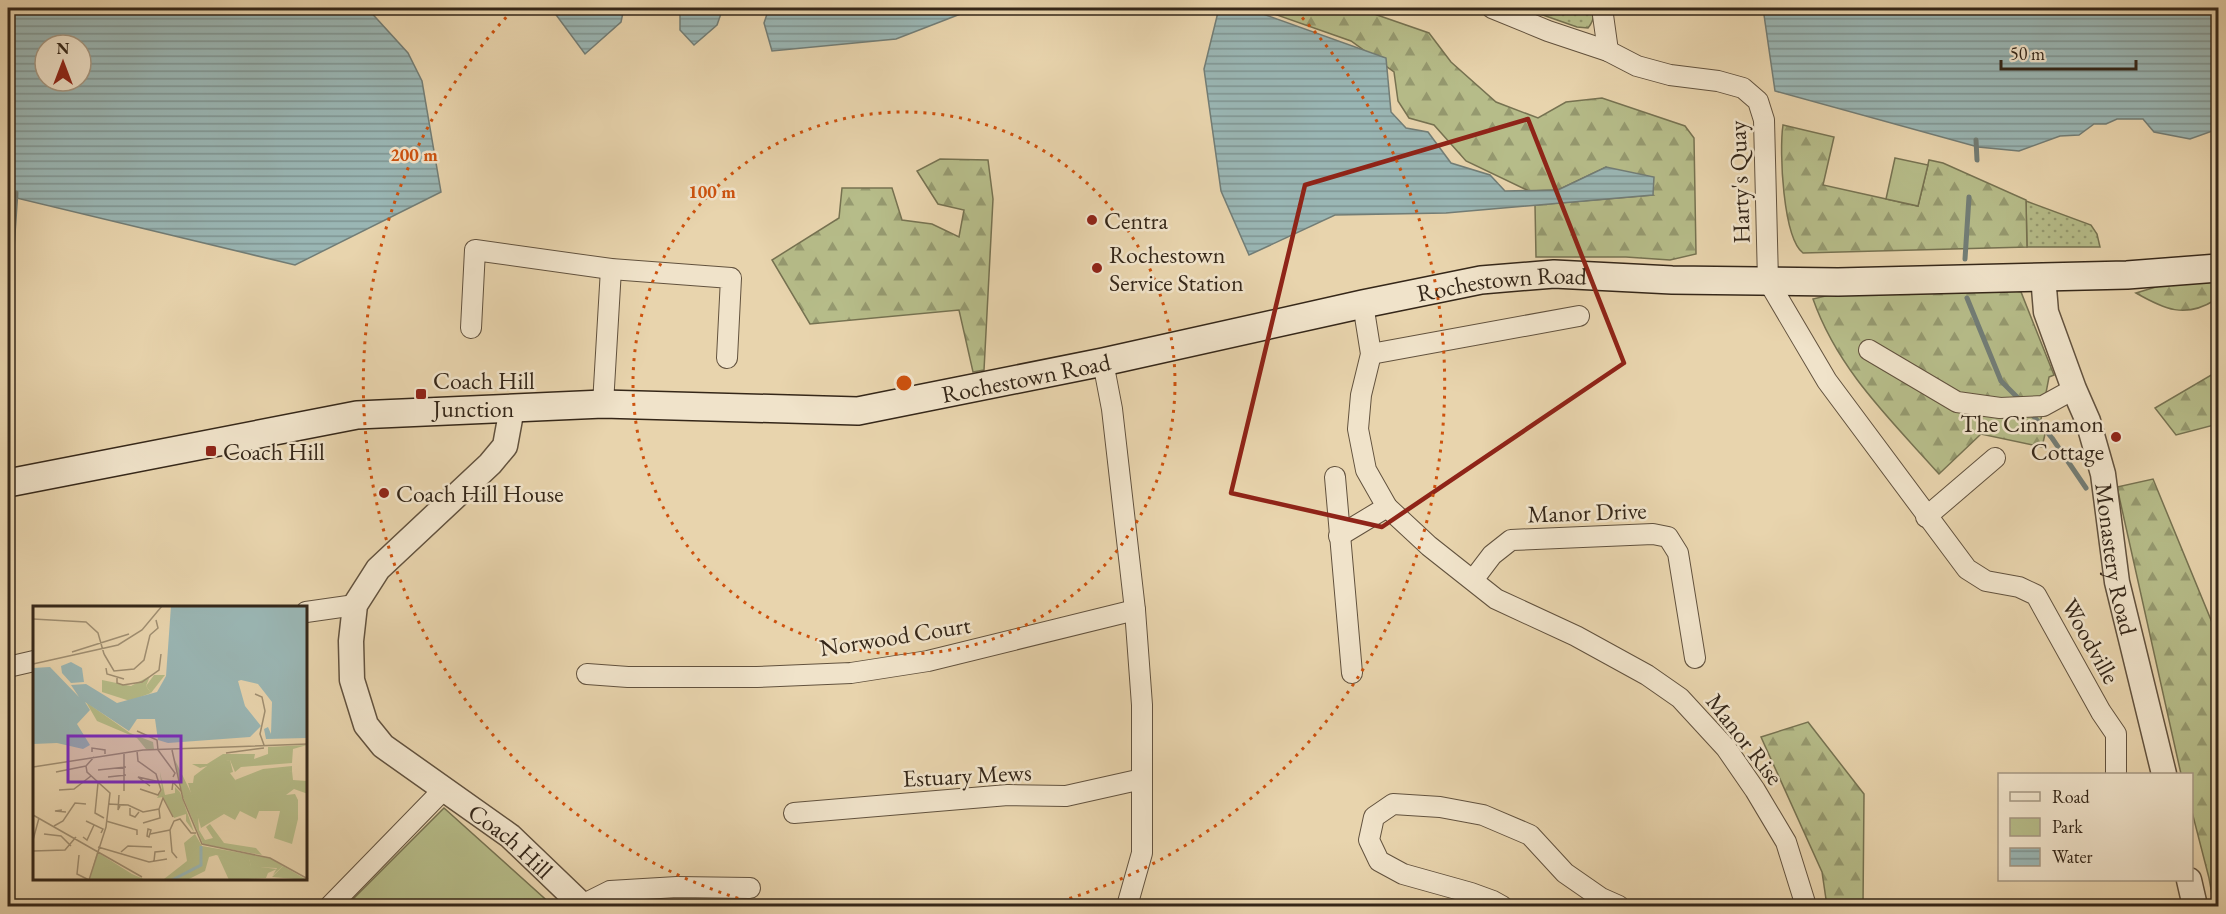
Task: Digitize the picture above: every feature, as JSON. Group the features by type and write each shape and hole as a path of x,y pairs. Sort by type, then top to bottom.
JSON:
{"main road":[{"name":"Rochestown Road","path":"8,483 357,416 603,404 858,411 1104,362 1481,280 1554,274 1672,280 1838,282 2099,276 2218,268"}],"street":[{"name":"Harty's Quay","path":"1492,8 1548,31 1608,51 1637,66 1670,75 1718,81 1743,88 1758,101 1764,120 1768,281"},
{"path":"1602,8 1608,51"},
{"path":"471,328 475,250 611,269 731,278 727,358"},
{"path":"603,404 611,269"},
{"name":"Monastery Road","path":"2043,276 2046,312 2088,421 2103,474 2117,582 2164,773"},
{"name":"Woodville","path":"1768,281 1827,381 1926,517 1967,569 1986,581 2019,587 2036,595 2101,712 2116,734 2116,773"},
{"path":"1363,304 1371,354 1579,315"},
{"path":"1869,350 1957,402 2012,407 2040,406 2074,389"},
{"name":"Manor Rise","path":"1371,354 1361,395 1358,429 1365,470 1387,507 1429,546 1496,599 1576,636 1647,675 1680,699 1726,748 1755,790 1786,842 1806,906"},
{"path":"1104,362 1112,410 1135,610 1142,705 1142,853 1127,906"},
{"name":"Coach Hill","path":"512,408 505,446 490,464 378,569 355,604 351,641 352,680 366,725 383,746 510,836 583,906"},
{"path":"1926,517 1995,458"},
{"path":"1335,477 1352,673"},
{"path":"1339,536 1387,507"},
{"name":"Manor Drive","path":"1473,580 1492,555 1511,540 1653,534 1668,537 1678,553 1695,658"},
{"path":"308,612 355,604"},
{"name":"Norwood Court","path":"587,674 628,677 757,677 851,673 928,661 1135,610"},
{"path":"8,667 33,661"},
{"name":"Estuary Mews","path":"794,813 1008,795 1066,796 1142,779"},
{"path":"330,906 444,789"},
{"path":"1502,906 1471,893 1403,874 1380,861 1369,840 1374,817 1393,804 1440,807 1483,815 1530,835 1564,873 1600,898 1619,906"},
{"path":"2189,881 2195,906"},
{"path":"583,906 610,891 678,887 750,888"}],"highlighted area":[{"path":"1528,119 1624,363 1382,527 1231,493 1305,185"}],"green space":[{"path":"1257,8 1357,8 1429,33 1451,62 1496,102 1538,118 1566,102 1602,98 1685,126 1694,138 1696,254 1670,260 1626,257 1536,257 1535,205 1653,195 1606,167 1558,190 1529,191 1466,161 1434,125 1409,118 1398,101 1394,72 1351,41"},
{"path":"1523,8 1593,8 1594,16 1588,28 1577,27"},
{"path":"1783,125 1834,137 1823,185 1918,206 1929,160 1943,163 2026,200 2027,247 1803,253 1796,244 1787,213 1782,173"},
{"path":"1895,158 1928,165 1918,206 1886,199"},
{"path":"940,159 988,160 993,199 984,370 973,372 959,310 810,324 772,260 839,218 842,188 892,188 902,220 932,224 959,237 964,210 938,204 917,171"},
{"path":"2026,201 2091,225 2097,234 2100,247 2027,247"},
{"path":"2218,278 2218,301 2215,300 2194,309 2175,310 2156,304 2136,293 2169,283"},
{"path":"1999,288 2021,292 2054,375 2049,377 2041,419 2045,434 2042,447 1981,434 1939,474 1884,413 1851,371 1836,349 1813,299 1850,290"},
{"path":"2218,371 2218,424 2176,435 2155,408"},
{"path":"2153,479 2218,637 2218,906 2214,906 2193,816 2193,773 2181,773 2117,487"},
{"path":"1808,722 1864,794 1863,906 1827,906 1822,872 1761,737"},
{"path":"444,808 553,906 346,906"}],"water":[{"path":"8,8 367,8 408,53 422,81 441,192 295,265 8,196"},
{"path":"551,8 624,8 621,22 585,54"},
{"path":"680,8 723,8 717,25 694,45 680,30"},
{"path":"769,8 976,8 896,39 772,51 764,23"},
{"path":"1219,8 1246,8 1386,58 1391,112 1406,128 1428,132 1451,163 1490,175 1505,191 1558,190 1606,167 1654,177 1653,195 1446,213 1335,215 1249,255 1221,191 1204,69"},
{"path":"1763,8 2218,8 2218,129 2190,139 2154,132 2143,119 2117,119 2106,124 2094,124 2079,135 2060,136 2019,151 1978,147 1775,91"}],"waterway":[{"path":"1976,140 1977,160"},
{"path":"12,252 16,193"},
{"path":"1965,259 1969,197"},
{"path":"1967,298 2001,381 2023,403"},
{"path":"2030,412 2052,438 2086,488"}],"place":[{"name":"Centra","path":"1092,220"},
{"name":"Rochestown Service Station","path":"1097,268"},
{"name":"Coach Hill Junction","path":"421,394"},
{"name":"The Cinnamon Cottage","path":"2116,437"},
{"name":"Coach Hill","path":"211,451"},
{"name":"Coach Hill House","path":"384,493"}]}
